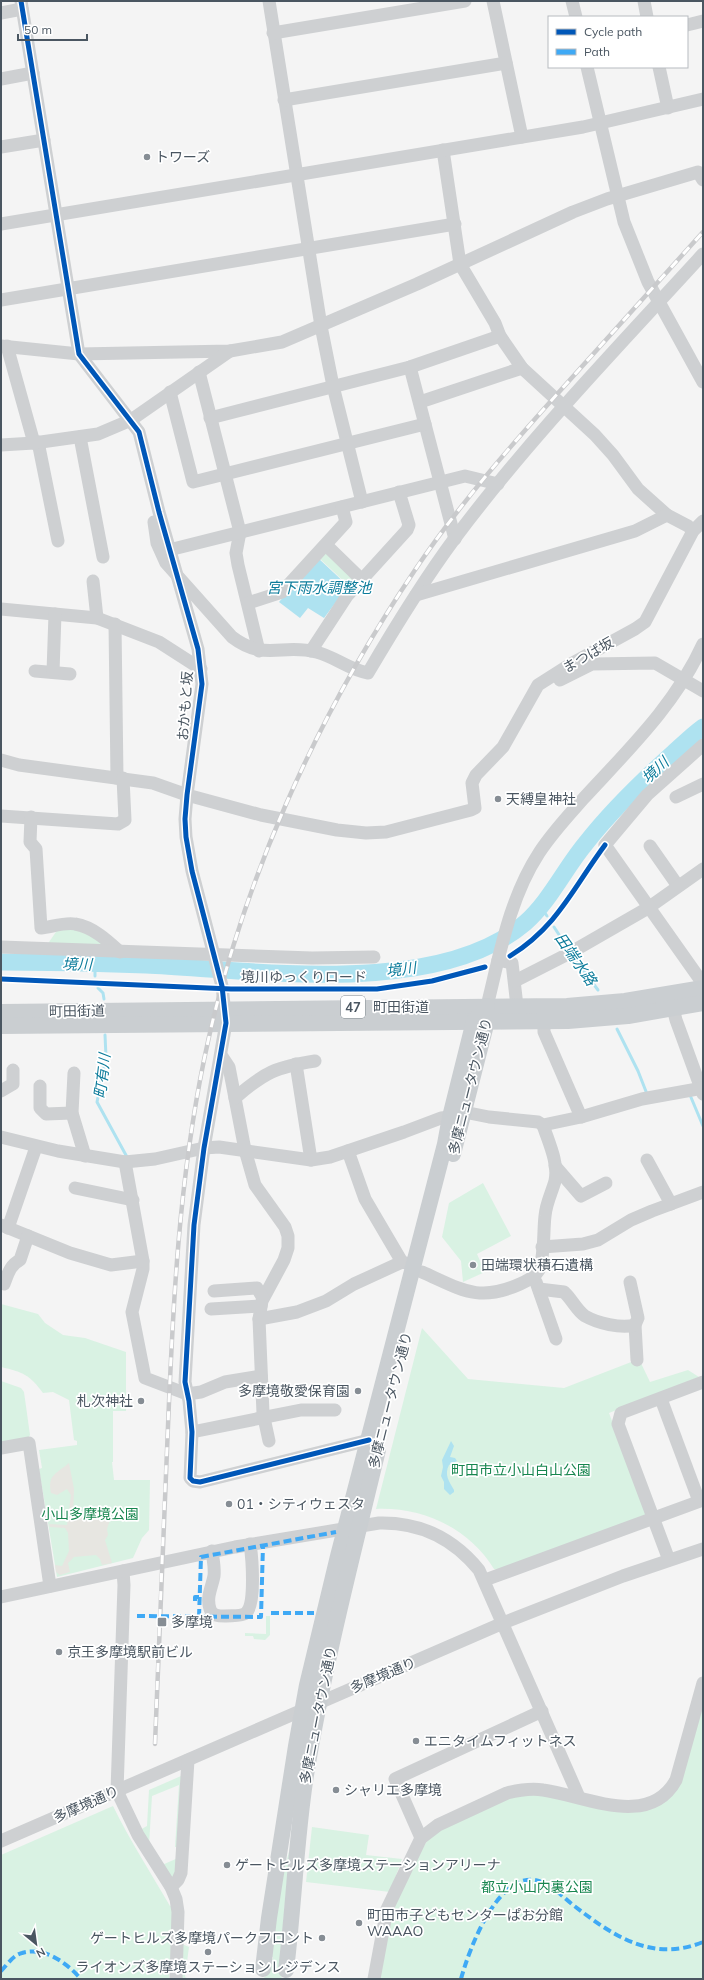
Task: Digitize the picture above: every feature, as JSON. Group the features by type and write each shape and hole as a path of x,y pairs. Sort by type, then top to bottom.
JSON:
{"main road":[{"name":"町田街道","path":"1,1012 225,1016 483,1016 544,1021 603,1018 671,1002 703,988"},
{"name":"町田街道","path":"483,1016 516,1006 671,1002 703,1003"},
{"name":"町田街道","path":"1,1026 225,1016"},
{"name":"多摩ニュータウン通り","path":"263,1969 269,1918 302,1710 338,1556 413,1267 457,1114 483,1016"},
{"name":"多摩ニュータウン通り","path":"286,1970 298,1843 306,1777 318,1703 386,1417 413,1267"}],"street":[{"path":"269,1 320,326 333,386 362,502"},
{"path":"273,33 465,1"},
{"path":"493,1 522,137"},
{"path":"572,1 576,16"},
{"path":"644,1 648,16"},
{"path":"1,13 22,5 79,354"},
{"path":"688,25 703,21"},
{"path":"284,100 506,63"},
{"path":"587,68 616,196 632,245 659,302 703,382"},
{"path":"659,68 668,108"},
{"path":"1,79 33,73"},
{"path":"1,224 522,137 599,123 703,99"},
{"path":"1,147 44,140"},
{"path":"443,150 460,264 495,323 500,336 522,368 565,406 614,455 623,471 638,489 667,515 693,531"},
{"path":"58,541 36,442 4,346 79,354 230,351 282,342 460,264 573,212 616,196 698,172 703,180"},
{"path":"1,300 455,224"},
{"path":"158,512 152,514 157,543 166,563 232,637 250,649 259,651 310,651 368,673 416,595 455,539 498,484 565,406 703,254"},
{"path":"210,418 410,367 500,336"},
{"path":"1,445 98,434 131,420 230,351"},
{"name":"おかもと坂","path":"79,354 139,432 158,512 198,649 201,669 202,684 198,722 187,795 185,819 186,837 192,871 222,986 225,1016 221,1055 204,1148 194,1225 184,1382 192,1432 189,1473 190,1478 196,1482 369,1440"},
{"path":"410,367 455,539"},
{"path":"420,402 522,368"},
{"path":"198,372 240,532 236,553 259,651"},
{"path":"170,392 193,482 425,424"},
{"path":"80,437 104,557"},
{"path":"169,550 465,476 498,484"},
{"path":"310,651 347,596 408,528 399,492"},
{"path":"248,602 282,592 346,522 342,507"},
{"path":"416,595 635,531 667,515"},
{"name":"まつば坂","path":"187,795 304,825 366,833 386,832 475,808 472,782 476,775 503,747 538,686 571,664 635,629 648,616 693,531 703,521"},
{"path":"326,545 362,580"},
{"path":"94,580 97,618"},
{"path":"1,609 97,618 159,642 201,669"},
{"path":"53,672 55,614"},
{"path":"1,816 118,824 125,820 120,778 115,624"},
{"path":"483,1016 512,909 528,872 551,836 654,720 683,680 703,644"},
{"path":"531,697 592,664 656,663 703,691"},
{"path":"35,671 70,674"},
{"path":"701,752 647,795 605,845 648,908 699,978 703,988"},
{"path":"1,760 19,766 154,783 187,795"},
{"path":"676,797 703,784"},
{"path":"30,817 30,842 36,849 41,928 74,924 89,929 104,938 120,952"},
{"path":"650,846 678,886"},
{"path":"515,981 571,953 648,908 703,869"},
{"path":"41,949 57,926"},
{"path":"1,947 214,956 312,958 374,957"},
{"path":"498,960 512,963 515,981 516,1006"},
{"path":"1,1137 36,1147 124,1162 155,1159 204,1148 245,1150 311,1160 330,1157 441,1118 457,1114 538,1122 543,1124 581,1117 642,1099 702,1090 671,1002"},
{"path":"544,1021 544,1032 581,1117"},
{"path":"221,1055 229,1067 245,1150 255,1185 281,1221 288,1236 288,1248 284,1260 261,1308"},
{"path":"235,1098 266,1073 296,1064 315,1061"},
{"path":"296,1064 311,1160"},
{"path":"1,1091 13,1084 13,1070"},
{"path":"74,1073 72,1113 85,1156"},
{"path":"40,1086 40,1108 46,1114 72,1113"},
{"path":"543,1124 555,1166 555,1179 545,1213 542,1258 536,1283 556,1339"},
{"path":"36,1147 5,1226 70,1253 111,1265 143,1261"},
{"path":"348,1151 365,1199 413,1267 457,1288 489,1294 536,1283 564,1292 584,1316 606,1324 635,1325"},
{"path":"647,1160 670,1204"},
{"path":"124,1162 133,1200 143,1261 143,1269 132,1312 145,1378 187,1394 201,1392 225,1382 261,1376"},
{"path":"555,1166 581,1196 606,1182"},
{"path":"75,1188 133,1200"},
{"path":"542,1247 583,1244 598,1240 631,1220 703,1192"},
{"path":"4,1284 5,1270 20,1260 28,1236"},
{"path":"211,1309 261,1308 297,1312 326,1301 354,1284 413,1267"},
{"path":"630,1282 638,1318 635,1325 637,1360"},
{"path":"214,1291 257,1288 261,1308 261,1376 264,1416 270,1441"},
{"path":"669,1560 618,1424 621,1413 703,1382"},
{"path":"485,1580 701,1500 661,1399"},
{"path":"192,1432 264,1416 302,1410 335,1410"},
{"path":"1,1448 29,1443 50,1586"},
{"path":"1,1597 185,1557 331,1530 379,1523 401,1524 418,1527 444,1537 469,1558 485,1580 579,1797"},
{"path":"212,1552 214,1568 209,1593 211,1612 218,1616 242,1615 249,1609 251,1601 252,1560 250,1544"},
{"name":"多摩境通り","path":"1,1841 503,1623 568,1596 703,1549"},
{"path":"123,1571 124,1585 117,1791 138,1835 171,1887 176,1899 178,1912 176,1979"},
{"path":"374,1979 387,1909 421,1838 438,1825 512,1792 543,1790 633,1807 651,1804 664,1796 672,1787 678,1775 703,1683"},
{"path":"421,1838 394,1779 542,1711"},
{"path":"171,1887 178,1880 181,1873 188,1760"}],"green space":[{"path":"323,551 356,576 350,587 318,557"},
{"path":"74,926 106,945 47,945 58,929"},
{"path":"483,1183 511,1236 477,1254 485,1272 463,1282 461,1261 442,1237 449,1203"},
{"name":"小山多摩境公園","path":"1,1304 38,1314 45,1323 63,1335 85,1338 126,1352 126,1411 113,1411 112,1462 114,1480 150,1480 149,1530 142,1538 133,1558 57,1577 39,1469 42,1468 39,1450 77,1445 77,1441 74,1440 69,1400 53,1392 43,1393 30,1378 21,1373 1,1367"},
{"name":"町田市立小山白山公園","path":"422,1328 468,1379 564,1388 639,1359 650,1382 688,1370 699,1377 609,1413 647,1513 644,1517 499,1570 494,1569 472,1542 458,1531 443,1523 427,1516 411,1512 394,1509 376,1509"},
{"path":"1,1381 21,1388 24,1392 30,1435 28,1439 1,1443"},
{"path":"266,1616 270,1616 270,1635 265,1640 254,1639 253,1636 245,1636 245,1633 266,1634"},
{"name":"都立小山内裏公園","path":"703,1703 703,1979 379,1979 392,1912 408,1874 428,1839 442,1829 506,1799 532,1794 658,1805"},
{"path":"181,1776 180,1847 175,1847 179,1785 152,1796 149,1845 140,1830 147,1826 149,1790"},
{"path":"113,1806 133,1844 170,1906 173,1905 174,1918 169,1979 1,1979 1,1855"},
{"path":"312,1827 369,1835 366,1855 402,1859 390,1892 306,1882"},
{"path":"290,1848 279,1969 282,1979 262,1979 267,1975 273,1957 271,1957 280,1885"},
{"path":"178,1858 174,1877 171,1878 162,1865"},
{"path":"182,1944 189,1947 185,1977 189,1979 180,1979"}],"sand":[{"path":"69,1463 74,1489 73,1517 104,1516 110,1520 107,1529 108,1535 105,1540 112,1563 102,1565 100,1559 96,1555 74,1557 68,1563 70,1572 60,1575 56,1572 55,1565 62,1566 69,1551 68,1533 65,1528 50,1527 49,1524 67,1525 71,1495 67,1489 57,1495 51,1493 50,1482 54,1475"}],"water":[{"name":"宮下雨水調整池","path":"318,558 348,586 324,618 308,608 300,618 279,602"},
{"path":"451,1441 454,1446 450,1457 455,1458 457,1461 449,1465 447,1472 450,1484 454,1490 454,1492 450,1495 444,1489 444,1482 441,1476 443,1467 442,1460"}],"waterway":[{"name":"境川","path":"1,962 128,964 290,974 343,974 395,971 444,962 488,947 525,923 550,895 578,853 606,819 649,775 703,727"},
{"name":"田端水路","path":"540,906 547,916"},
{"name":"田端水路","path":"554,927 569,950"},
{"name":"田端水路","path":"572,955 598,990"},
{"name":"町有川","path":"95,963 95,976"},
{"name":"町有川","path":"98,988 103,993 104,999"},
{"name":"田端水路","path":"617,1029 638,1071 647,1094"},
{"name":"町有川","path":"105,1035 106,1057 97,1102 127,1157"},
{"name":"田端水路","path":"690,1095 703,1126"}],"railway":[{"path":"155,1744 172,1334 178,1242 183,1197 195,1105 219,995 238,930 260,867 286,804 314,743 345,684 379,626 432,545 508,450 703,232"}],"marked path":[{"path":"199,1617 201,1557 336,1532"},
{"path":"137,1616 261,1617 263,1545"},
{"path":"195,1601 195,1597 200,1597"},
{"path":"271,1613 314,1613"},
{"path":"461,1979 471,1948 490,1911 502,1895 515,1884 530,1880 550,1886 588,1916 634,1943 667,1949 684,1948 703,1942"},
{"path":"1,1971 13,1958 19,1954 30,1951 39,1952 54,1957 69,1967 81,1979"}],"cycle path":[{"path":"21,1 79,354 139,432 159,512 198,649 202,684 187,795 185,819 186,837 192,871 222,986 226,1023 204,1148 194,1225 185,1382 189,1401 192,1432 190,1478 193,1481 200,1482 369,1440"},
{"path":"510,956 541,932 553,919 605,845"},
{"name":"境川ゆっくりロード","path":"1,979 231,989 377,989 432,981 485,967"}],"place":[{"name":"トワーズ","path":"147,157"},
{"name":"天縛皇神社","path":"498,799"},
{"name":"田端環状積石遺構","path":"473,1265"},
{"name":"多摩境敬愛保育園","path":"358,1391"},
{"name":"札次神社","path":"141,1401"},
{"name":"01・シティウェスタ","path":"229,1504"},
{"name":"多摩境","path":"162,1622"},
{"name":"京王多摩境駅前ビル","path":"59,1652"},
{"name":"エニタイムフィットネス","path":"416,1741"},
{"name":"シャリエ多摩境","path":"336,1790"},
{"name":"ゲートヒルズ多摩境ステーションアリーナ","path":"227,1865"},
{"name":"町田市子どもセンターぱお分館 WAAAO","path":"359,1923"},
{"name":"ゲートヒルズ多摩境パークフロント","path":"322,1938"},
{"name":"ライオンズ多摩境ステーションレジデンス","path":"208,1952"}]}
